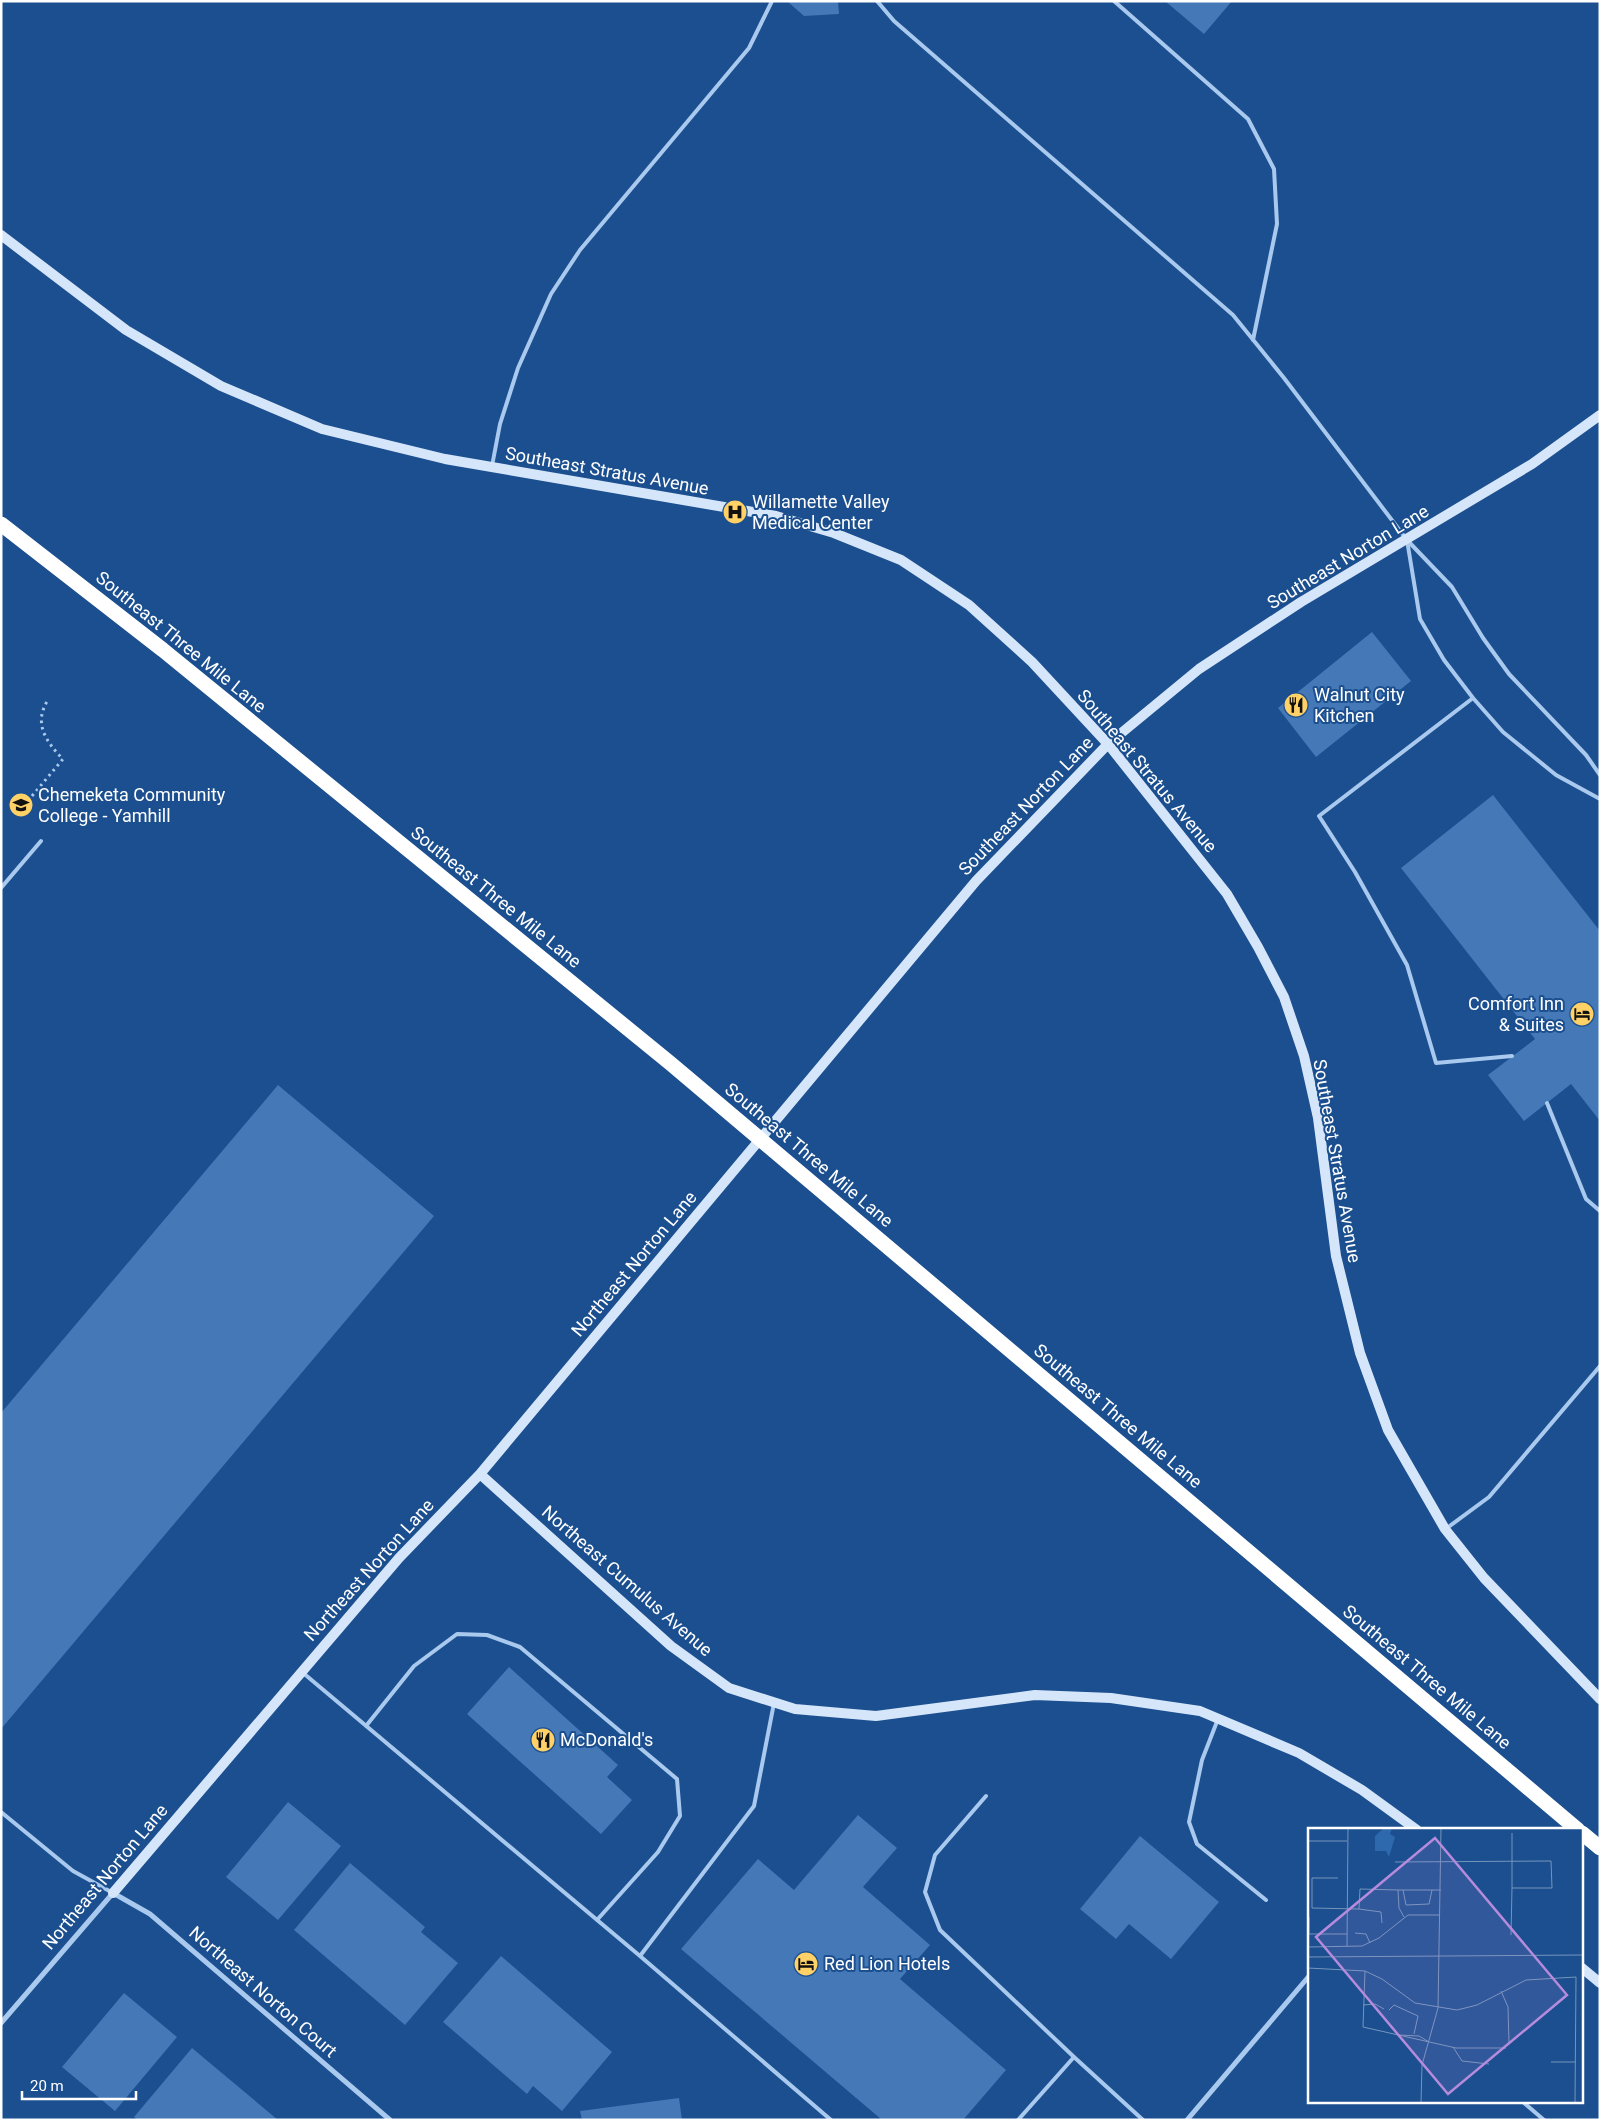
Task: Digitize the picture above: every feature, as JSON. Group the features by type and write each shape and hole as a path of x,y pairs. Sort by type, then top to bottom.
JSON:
{"highway":[{"name":"Southeast Three Mile Lane","path":"1,524 163,650 760,1138 1576,1828"},
{"path":"1584,1835 1600,1848"}],"street":[{"name":"Southeast Stratus Avenue","path":"1,235 126,330 221,386 322,429 445,459 776,516 834,533 901,560 969,605 1032,662 1108,744 1227,894 1258,947 1284,997 1304,1056 1318,1118 1336,1256 1360,1354 1388,1430 1445,1529 1484,1578 1600,1699"},
{"name":"Southeast Norton Lane","path":"760,1138 976,881 1108,744 1199,669 1301,602 1532,464 1600,415"},
{"name":"Northeast Norton Lane","path":"1,2023 398,1558 480,1474 760,1138"},
{"name":"Northeast Cumulus Avenue","path":"480,1474 671,1646 729,1688 795,1709 876,1716 1035,1695 1112,1698 1200,1711 1299,1753 1362,1790 1414,1828"},
{"name":"Northeast Norton Court","path":"113,1893 150,1914 390,2120"},
{"path":"1584,1970 1600,1983"},
{"path":"1187,2120 1308,1977"}],"lane":[{"path":"492,468 500,424 518,368 551,294 580,250 749,48 772,1"},
{"path":"877,1 894,21 1233,315 1284,378 1407,540 1452,587 1483,638 1509,674 1586,755 1600,775"},
{"path":"1114,1 1248,119 1274,170 1277,224 1253,340"},
{"path":"1407,540 1420,619 1444,660 1473,698 1503,732 1556,775 1600,799"},
{"path":"1473,698 1319,816 1355,872 1407,965 1436,1063 1512,1056"},
{"path":"1,888 41,841"},
{"path":"1547,1103 1586,1199 1600,1211"},
{"path":"1445,1529 1489,1497 1600,1366"},
{"path":"366,1726 414,1666 457,1634 488,1636 520,1647 677,1779 680,1816 658,1852 597,1920"},
{"path":"302,1671 831,2120"},
{"path":"640,1956 754,1806 774,1702"},
{"path":"1218,1719 1202,1760 1189,1822 1197,1844 1266,1900"},
{"path":"986,1796 935,1854 924,1892 940,1930 1143,2120"},
{"path":"1,1812 73,1871 113,1893"},
{"path":"1018,2120 1074,2057"},
{"path":"1525,2104 1544,2120"}],"path":[{"path":"32,796 63,759 48,743 41,726 43,708 48,700"}],"building":[{"path":"787,1 838,1 839,14 804,16"},
{"path":"1165,1 1232,1 1204,34"},
{"path":"1372,632 1411,681 1316,757 1278,708"},
{"path":"1493,795 1600,931 1600,1121 1571,1084 1524,1121 1488,1075 1535,1039 1401,868"},
{"path":"278,1085 434,1216 1,1729 1,1413"},
{"name":"McDonald's","path":"509,1667 618,1765 607,1777 632,1800 601,1834 467,1714"},
{"path":"288,1802 341,1846 278,1920 226,1877"},
{"name":"Red Lion Hotels","path":"858,1815 897,1848 863,1887 930,1945 900,1979 1006,2070 963,2120 882,2120 681,1949 758,1859 794,1890"},
{"path":"1140,1836 1219,1902 1171,1959 1129,1924 1116,1939 1080,1909"},
{"path":"350,1863 425,1927 421,1932 458,1963 405,2025 294,1930"},
{"path":"501,1956 612,2052 562,2111 533,2086 527,2094 443,2022"},
{"path":"124,1993 177,2037 115,2111 62,2067"},
{"path":"192,2048 278,2120 138,2120 134,2117"},
{"path":"679,2098 682,2120 582,2120 580,2111"}],"place":[{"name":"Willamette Valley Medical Center","path":"735,512"},
{"name":"Walnut City Kitchen","path":"1296,705"},
{"name":"Chemeketa Community College - Yamhill","path":"21,805"},
{"name":"Comfort Inn & Suites","path":"1582,1014"},
{"name":"McDonald's","path":"543,1740"},
{"name":"Red Lion Hotels","path":"806,1964"}]}
